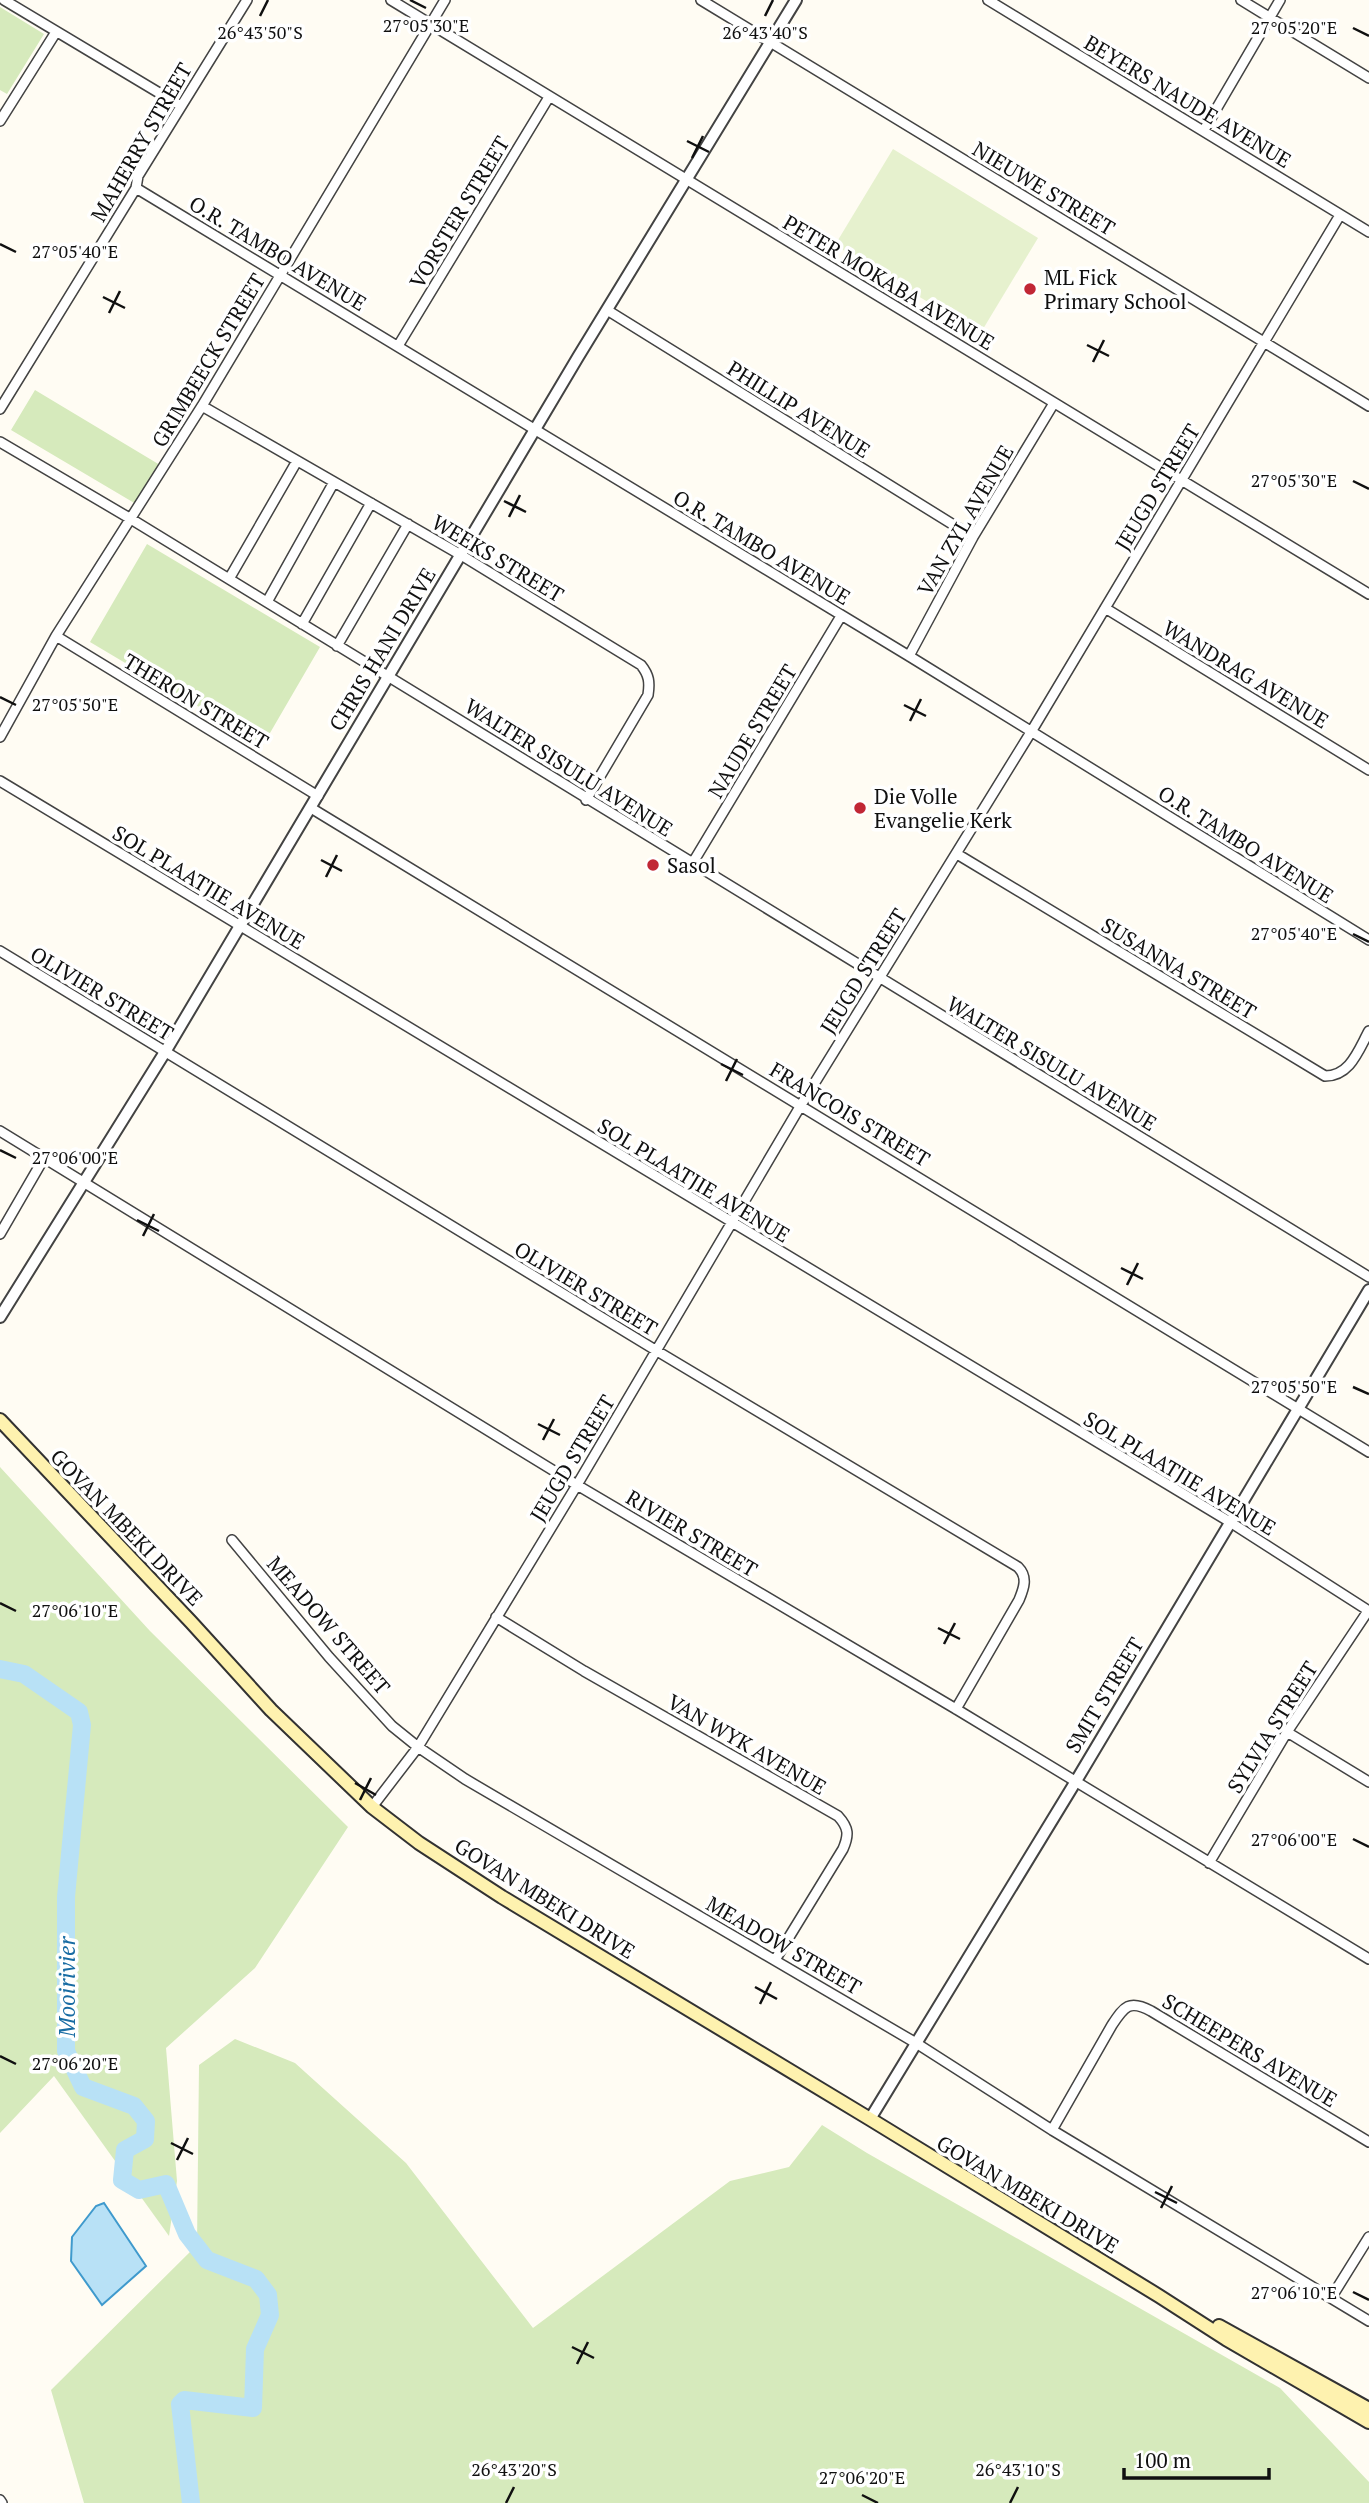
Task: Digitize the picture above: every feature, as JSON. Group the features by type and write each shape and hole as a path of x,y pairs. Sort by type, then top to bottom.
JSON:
{"main road":[{"name":"GOVAN MBEKI DRIVE","path":"0,1420 271,1710 372,1807 419,1843 502,1897 1160,2296 1226,2339 1369,2422"},
{"name":"GOVAN MBEKI DRIVE","path":"1160,2296 1192,2310 1369,2409"}],"street":[{"path":"4,0 181,106"},
{"name":"MAHERRY STREET","path":"0,409 136,188 138,176 247,0"},
{"name":"PETER MOKABA AVENUE","path":"391,0 1369,594"},
{"name":"GRIMBEECK STREET","path":"0,737 56,636 202,406 445,0"},
{"name":"NIEUWE STREET","path":"702,0 1369,406"},
{"name":"CHRIS HANI DRIVE","path":"0,1317 166,1052 535,430 796,0"},
{"name":"BEYERS NAUDE AVENUE","path":"988,0 1369,232"},
{"path":"1241,0 1369,78"},
{"path":"1204,130 1280,0"},
{"path":"0,121 4,107 55,32"},
{"name":"VORSTER STREET","path":"398,345 549,97"},
{"name":"O.R. TAMBO AVENUE","path":"136,188 909,656 1369,940"},
{"name":"JEUGD STREET","path":"372,1807 418,1747 733,1224 801,1105 1031,732 1340,215"},
{"name":"PHILLIP AVENUE","path":"607,310 973,537"},
{"name":"VAN ZYL AVENUE","path":"909,656 973,537 1054,403"},
{"name":"WEEKS STREET","path":"202,406 461,555 631,658 648,673 648,695 586,800"},
{"name":"WALTER SISULU AVENUE","path":"0,442 131,519 1369,1278"},
{"path":"229,579 296,461"},
{"path":"267,603 334,482"},
{"path":"302,624 371,503"},
{"path":"337,646 408,524"},
{"name":"WANDRAG AVENUE","path":"1105,608 1369,770"},
{"name":"NAUDE STREET","path":"692,864 841,615"},
{"name":"THERON STREET","path":"56,636 318,796"},
{"name":"SOL PLAATJIE AVENUE","path":"0,781 1230,1522 1368,1611"},
{"name":"FRANCOIS STREET","path":"311,808 1369,1452"},
{"name":"SUSANNA STREET","path":"957,854 1325,1076 1336,1076 1346,1070 1369,1031"},
{"name":"OLIVIER STREET","path":"0,951 1023,1572 1024,1588 1019,1600 956,1709"},
{"name":"RIVIER STREET","path":"0,1130 577,1485 956,1709 1369,1959"},
{"path":"0,1234 44,1158"},
{"name":"SMIT STREET","path":"870,2119 1076,1781 1369,1290"},
{"name":"MEADOW STREET","path":"232,1539 329,1657 392,1726 418,1747 465,1779 916,2043 1052,2130 1369,2321"},
{"name":"SYLVIA STREET","path":"1209,1863 1287,1732 1368,1611"},
{"name":"VAN WYK AVENUE","path":"496,1617 584,1671 838,1816 843,1822 848,1833 843,1849 775,1960"},
{"path":"1287,1732 1369,1782"},
{"name":"SCHEEPERS AVENUE","path":"1052,2130 1112,2025 1128,2005 1135,2004 1188,2032 1369,2142"},
{"path":"1331,2298 1369,2237"}],"green space":[{"path":"0,7 44,34 7,94 0,90"},
{"path":"893,149 1038,238 980,334 835,245"},
{"path":"35,390 160,465 136,504 11,430"},
{"path":"147,544 320,647 263,745 90,642"},
{"path":"0,1467 150,1631 348,1827 255,1968 166,2048 177,2181 169,2236 54,2076 0,2133"},
{"path":"235,2039 295,2063 406,2163 533,2328 730,2181 789,2167 822,2125 1280,2388 1369,2482 1369,2503 84,2503 51,2390 197,2245 199,2065"}],"water":[{"path":"104,2203 146,2266 102,2305 71,2261 72,2237 96,2206"}],"waterway":[{"name":"Mooirivier","path":"0,1669 24,1674 79,1712 82,1725 66,1897 66,2051 83,2087 134,2106 146,2121 145,2139 125,2150 122,2180 139,2190 166,2184 187,2234 207,2260 256,2279 268,2295 270,2315 255,2349 253,2408 184,2400 180,2404 191,2503"}],"place":[{"name":"ML Fick Primary School","path":"1030,289"},
{"name":"Die Volle Evangelie Kerk","path":"860,808"},
{"name":"Sasol","path":"653,865"}]}
